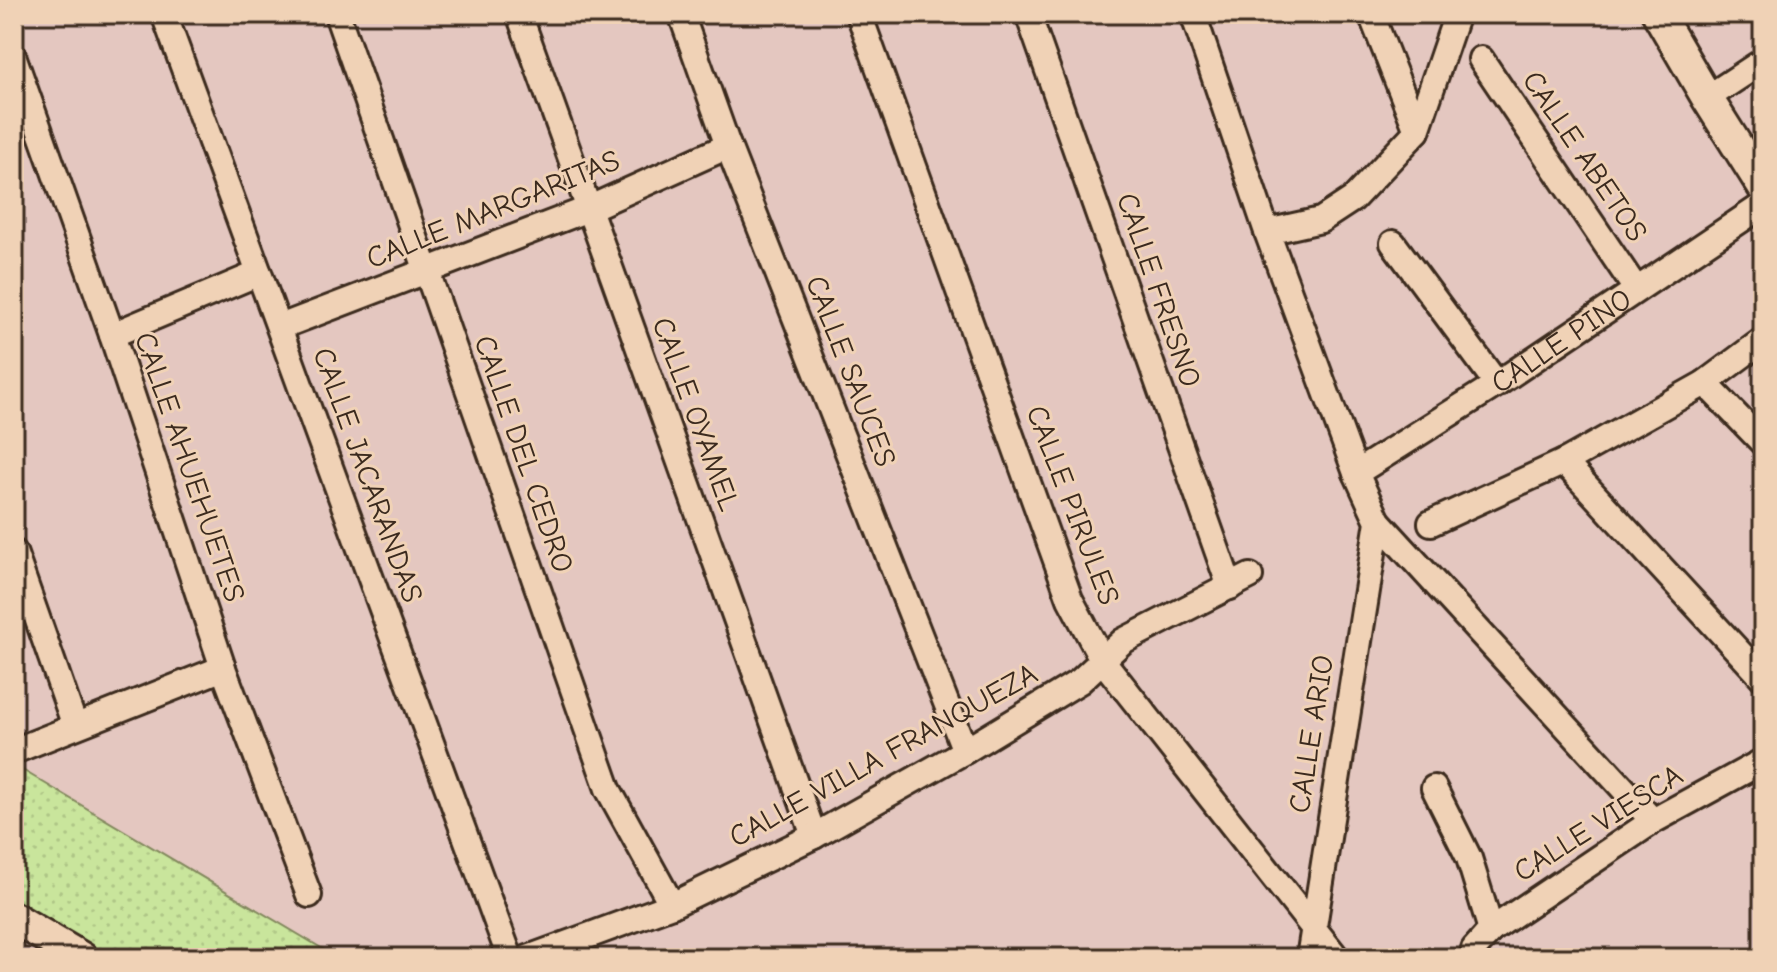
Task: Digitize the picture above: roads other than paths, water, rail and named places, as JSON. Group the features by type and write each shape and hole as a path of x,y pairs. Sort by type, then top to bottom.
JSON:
{"street":[{"name":"CALLE JACARANDAS","path":"164,14 510,958"},
{"name":"CALLE DEL CEDRO","path":"337,14 608,789 672,905"},
{"name":"CALLE OYAMEL","path":"519,14 814,836"},
{"name":"CALLE SAUCES","path":"681,14 728,146 965,751"},
{"name":"CALLE PIRULES","path":"859,14 1070,599 1103,661 1337,958"},
{"name":"CALLE FRESNO","path":"1028,14 1240,581"},
{"path":"1193,14 1267,232 1356,473 1378,521 1653,821"},
{"path":"1371,14 1417,131"},
{"path":"1267,232 1321,220 1353,199 1417,131 1457,14"},
{"path":"1658,14 1763,187"},
{"name":"CALLE AHUEHUETES","path":"14,58 112,335 223,668 309,895"},
{"name":"CALLE ABETOS","path":"1481,59 1636,289"},
{"path":"1707,98 1763,61"},
{"name":"CALLE MARGARITAS","path":"280,327 588,209 728,146"},
{"name":"CALLE PINO","path":"1356,473 1497,384 1763,205"},
{"path":"1393,243 1497,384"},
{"path":"112,335 259,273"},
{"path":"1431,523 1564,462 1705,383 1763,340"},
{"path":"1705,383 1763,443"},
{"path":"1564,462 1763,678"},
{"name":"CALLE ARIO","path":"1309,958 1378,521"},
{"path":"14,552 75,726"},
{"name":"CALLE VILLA FRANQUEZA","path":"528,958 672,905 814,836 965,751 1080,681 1123,641 1240,581"},
{"path":"14,751 223,668"},
{"name":"CALLE VIESCA","path":"1473,953 1491,930 1653,821 1763,761"},
{"path":"1434,788 1469,858 1491,930"},
{"path":"14,918 82,958"}]}
